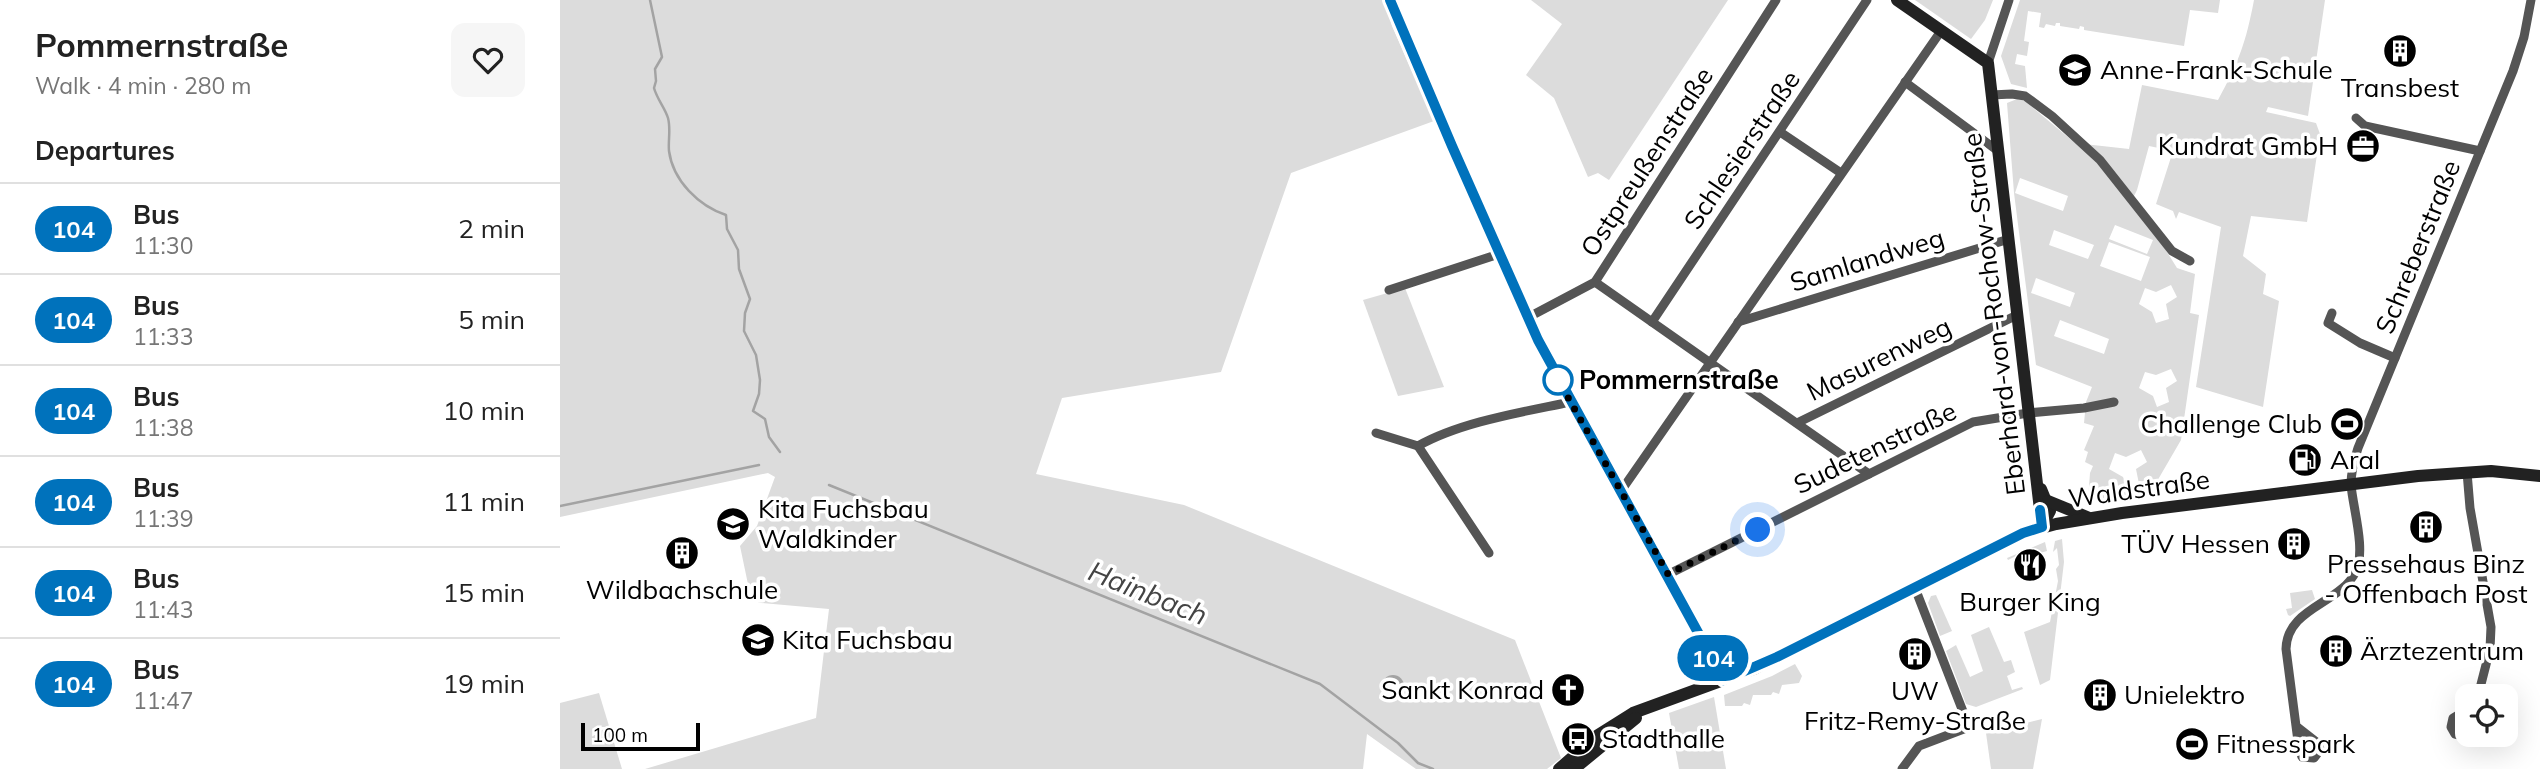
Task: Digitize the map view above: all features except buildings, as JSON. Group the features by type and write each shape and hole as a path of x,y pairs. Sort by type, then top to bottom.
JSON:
{"main road":[{"path":"1897,0 1988,63"},
{"name":"Eberhard-von-Rochow-Straße","path":"1988,63 2042,527"},
{"name":"Waldstraße","path":"1559,769 1618,721 1756,668 2023,533 2042,527 2091,518 2351,484 2467,472 2509,472 2540,476"},
{"path":"2037,481 2048,501 2049,515 2042,527"},
{"path":"2048,501 2091,518"},
{"name":"Waldstraße","path":"1574,769 1657,705"}],"street":[{"path":"1390,0 1527,318 1570,402 1668,574 1724,680"},
{"name":"Ostpreußenstraße","path":"1527,318 1595,282 1776,0"},
{"name":"Schlesierstraße","path":"1652,322 1867,0"},
{"name":"Eberhard-von-Rochow-Straße","path":"1988,63 2009,0"},
{"name":"Schreberstraße","path":"2296,726 2286,649 2287,637 2297,622 2344,586 2357,569 2360,554 2351,484 2353,464 2519,55 2531,0"},
{"path":"1622,491 1941,31"},
{"path":"1905,82 1998,151"},
{"name":"Eberhard-von-Rochow-Straße","path":"1991,95 2025,96 2060,122 2100,160 2172,251 2190,261"},
{"name":"Schreberstraße","path":"2356,118 2365,126 2480,151"},
{"path":"1780,132 1841,173"},
{"name":"Samlandweg","path":"1738,322 2008,239"},
{"path":"1389,290 1499,254"},
{"path":"1595,282 1869,474"},
{"name":"Schreberstraße","path":"2332,313 2328,323 2360,343 2395,358"},
{"name":"Masurenweg","path":"1797,423 2017,315"},
{"path":"1418,446 1432,438 1506,416 1570,402"},
{"name":"Sudetenstraße","path":"1668,574 1973,422 2114,402"},
{"path":"1376,433 1418,446 1489,553"},
{"path":"2467,472 2470,508 2491,627 2490,649 2481,684"},
{"path":"1902,769 1919,746 1969,727 1915,588"},
{"path":"2455,717 2451,727 2455,734"}],"shaded area":[{"path":"560,0 1385,0 1392,26 1434,121 1291,173 1221,372 1062,398 1036,474 1184,505 1515,640 1561,758 1547,769 1416,769 1367,734 1363,769 645,769 816,718 829,609 761,603 745,598 744,592 749,589 740,546 757,526 775,477 768,473 560,517"},
{"path":"1531,0 1728,0 1609,180 1598,173 1588,177 1554,98 1526,75 1562,24"},
{"path":"1915,0 1993,0 1985,20 1971,39"},
{"path":"2020,0 2220,0 2218,13 2190,10 2184,46 2084,30 2084,27 2080,26 2079,29 2060,26 2060,23 2039,27 2041,13 2028,11 2024,41 2029,42 2027,56 2017,54 2015,64 2025,66 2027,88 2011,84 2001,56"},
{"path":"2254,0 2325,0 2308,116 2268,107 2266,112 2316,123 2320,134 2307,222 2251,216 2243,256 2266,274 2263,294 2279,301 2263,407 2196,387 2221,227 2179,212 2176,219 2173,211 2156,204 2173,151 2149,146 2137,190 2130,204 2159,239 2177,268 2195,274 2190,313 2199,315 2181,440 2156,483 2142,495 2088,500 2093,466 2085,462 2088,452 2084,450 2094,426 2084,423 2086,402 2092,387 2036,365 2014,193 2007,103 2017,99 2025,101 2075,143 2129,149 2142,85 2218,100 2241,52","holes":["2020,178 2068,196 2063,211 2015,193","2115,225 2153,240 2147,254 2109,239","2054,230 2094,245 2088,259 2049,245","2109,242 2150,257 2141,281 2100,266","2036,278 2075,293 2070,307 2031,293","2171,285 2177,297 2166,304 2169,319 2156,323 2152,312 2139,304 2145,288 2156,292","2060,320 2109,339 2104,354 2054,336","2171,369 2177,381 2166,388 2169,402 2157,407 2153,396 2139,388 2145,372 2156,375","2141,450 2147,462 2136,469 2139,484 2127,488 2123,477 2109,469 2115,453 2126,457"]},
{"path":"1405,288 1444,387 1398,396 1363,300"},
{"path":"2062,539 2064,562 2050,680 2040,685 2024,632 2050,622 2058,581 2056,569 2059,565 2057,548 2053,552 2055,541"},
{"path":"2045,542 2047,551 2026,557 2024,552 2008,560 2007,558"},
{"path":"2312,590 2315,599 2288,615 2286,609 2292,608 2290,593"},
{"path":"1936,595 1952,631 1940,636 1928,603 1931,596"},
{"path":"1989,627 2004,662 2011,660 2015,672 2007,676 2012,690 2023,689 1976,707 1966,704 1946,651 1956,645 1970,677 1983,671 1971,635"},
{"path":"1795,664 1802,676 1799,683 1782,685 1779,694 1773,692 1771,695 1753,695 1750,705 1744,703 1742,706 1725,706 1724,695"},
{"path":"1393,675 1401,678 1404,686 1401,694 1393,697 1385,694 1382,686 1385,678"},
{"path":"599,693 622,769 560,769 560,703"},
{"path":"1714,697 1726,769 1679,769 1669,713"},
{"path":"2042,719 2033,769 1991,769 1986,733"}],"waterway":[{"path":"650,0 662,57 655,69 654,88 668,118 671,162 682,182 697,199 726,215 727,229 738,250 739,269 750,299 745,313 744,331 756,355 760,380 759,394 753,411 765,419 769,437 780,452"},
{"name":"Hainbach","path":"560,506 759,465"},
{"name":"Hainbach","path":"829,485 1320,684 1398,743 1418,763 1433,769"}],"bus line":[{"name":"104","path":"1390,0 1412,56 1538,340 1724,680 1777,657 2023,533 2042,527 2040,510"}],"place":[{"name":"Transbest","path":"2400,51"},
{"name":"Anne-Frank-Schule","path":"2075,70"},
{"name":"Kundrat GmbH","path":"2363,146"},
{"name":"Pommernstraße","path":"1558,380"},
{"name":"Challenge Club","path":"2347,424"},
{"name":"Aral","path":"2305,460"},
{"name":"Kita Fuchsbau Waldkinder","path":"733,524"},
{"name":"Pressehaus Binz - Offenbach Post","path":"2426,527"},
{"name":"TÜV Hessen","path":"2294,544"},
{"name":"Wildbachschule","path":"682,553"},
{"name":"Burger King","path":"2030,565"},
{"name":"Kita Fuchsbau","path":"758,640"},
{"name":"Ärztezentrum","path":"2336,651"},
{"name":"UW Fritz-Remy-Straße","path":"1915,654"},
{"name":"Sankt Konrad","path":"1568,690"},
{"name":"Unielektro","path":"2100,695"},
{"name":"Stadthalle","path":"1578,739"},
{"name":"Fitnesspark","path":"2192,744"}],"route":[{"path":"1558,380 1557,378 1668,574 1758,530"}]}
